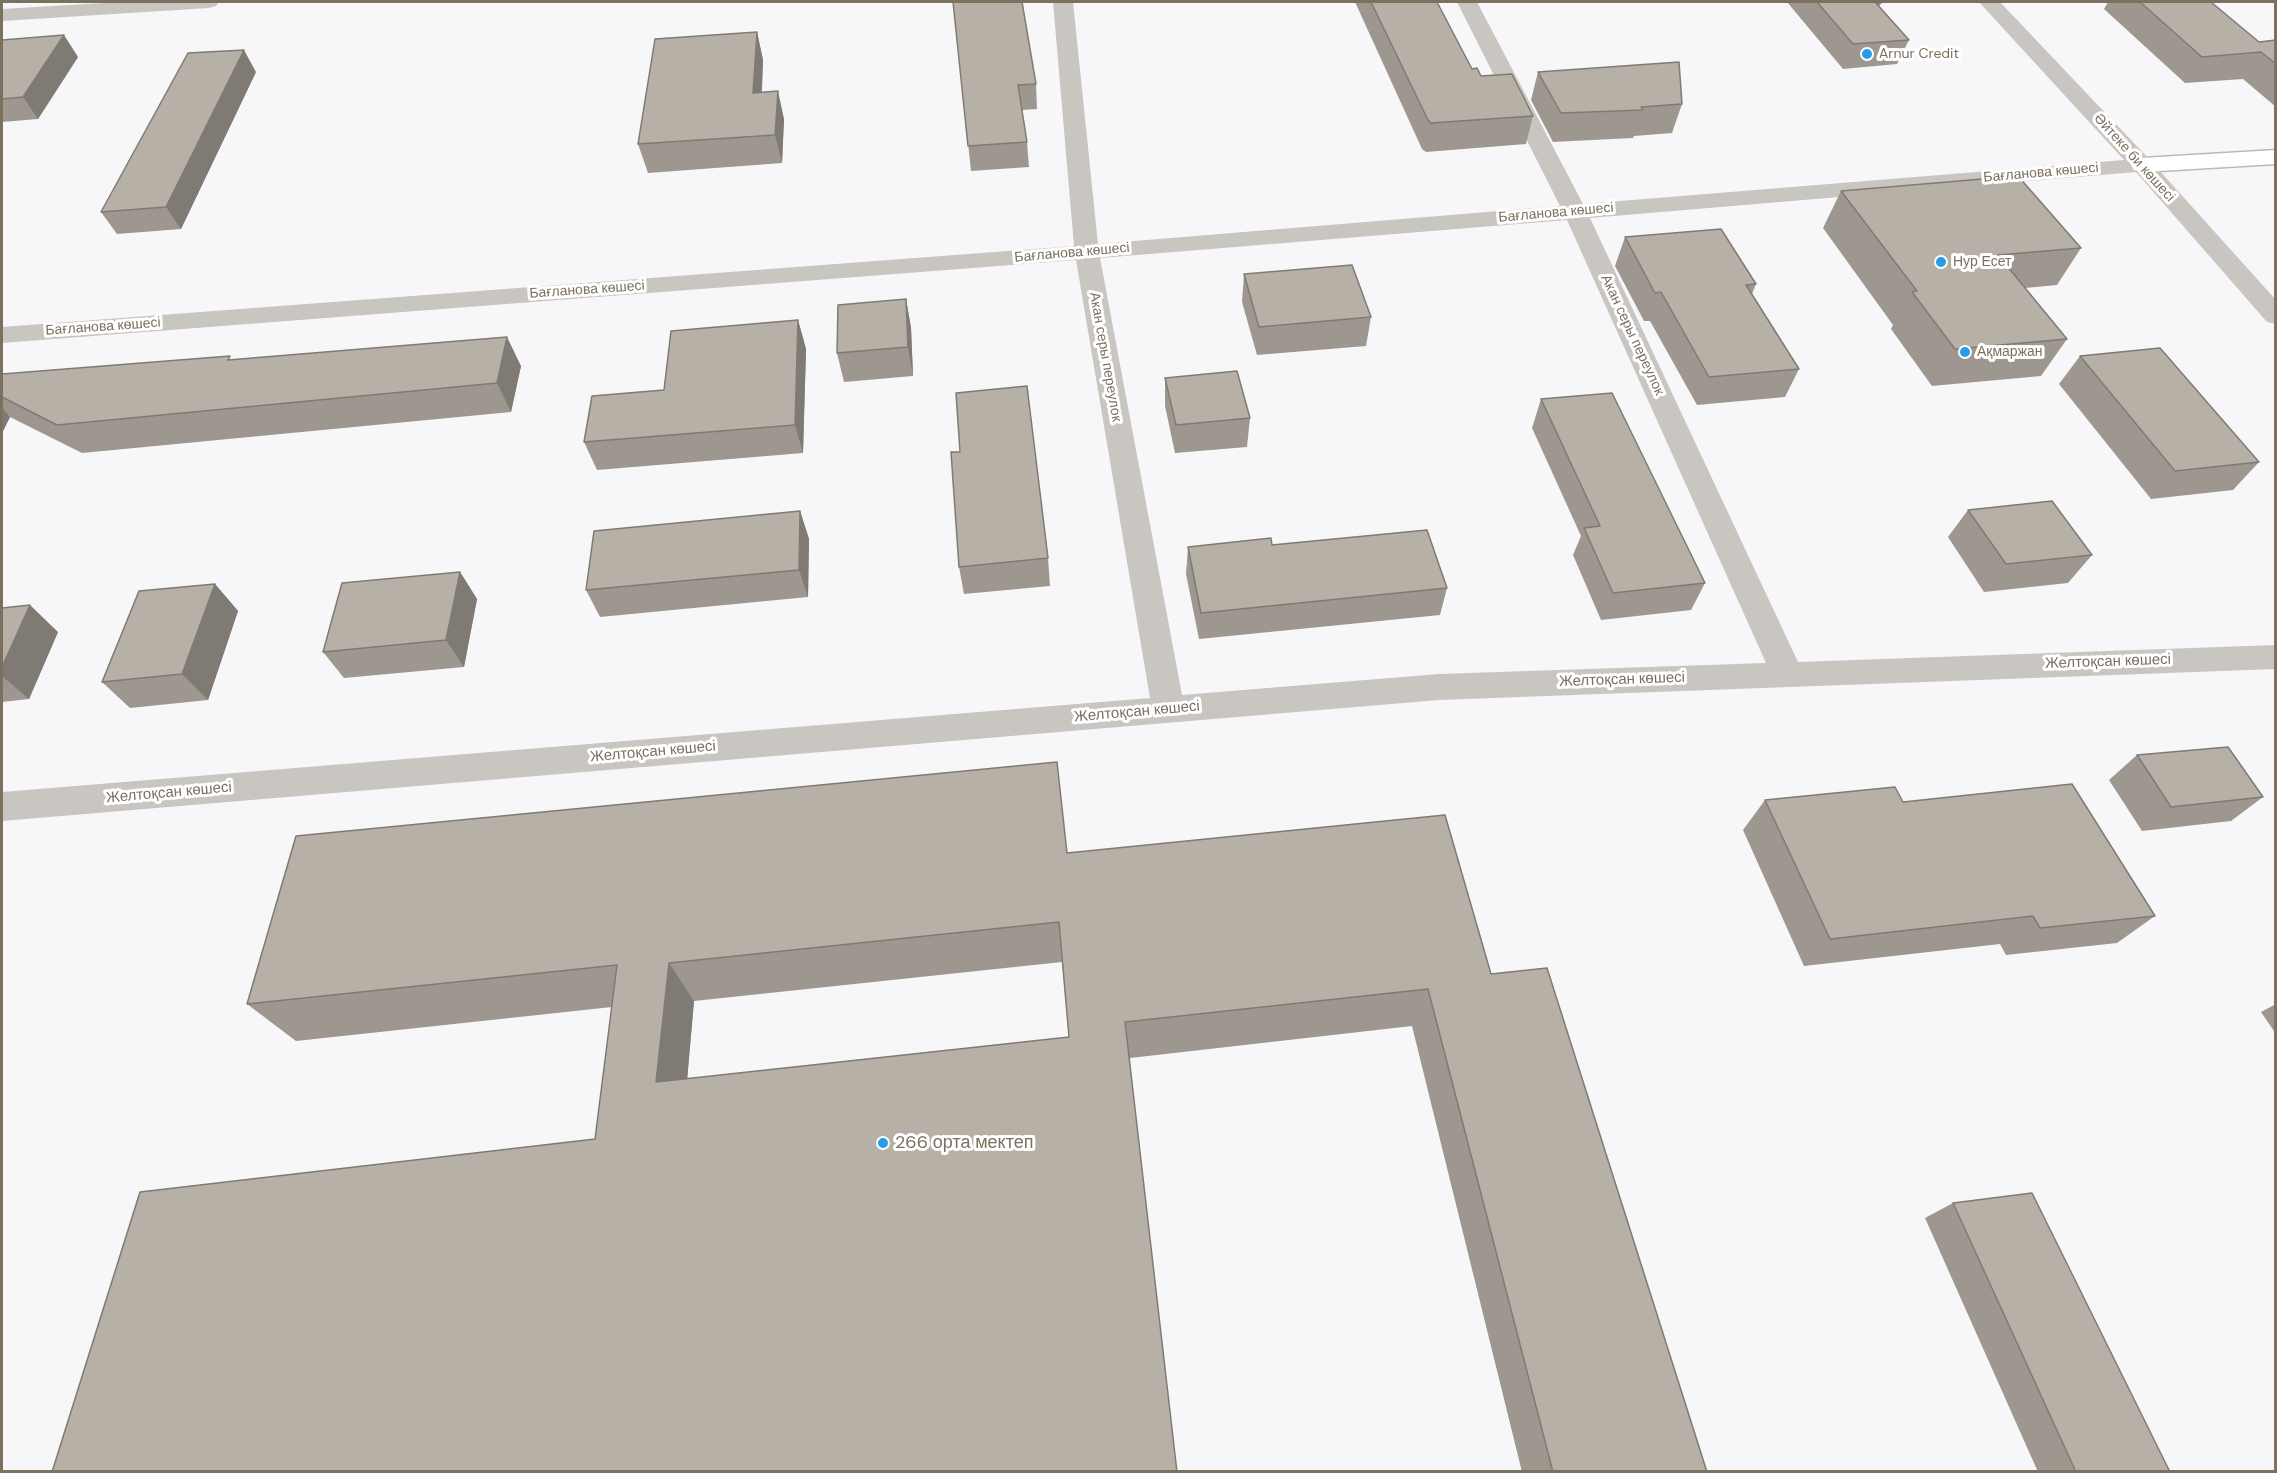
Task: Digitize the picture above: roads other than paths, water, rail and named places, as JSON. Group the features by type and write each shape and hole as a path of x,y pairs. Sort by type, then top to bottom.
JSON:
{"street":[{"path":"2,15 209,2"},
{"name":"Акан серы переулок","path":"1063,2 1087,252 1168,709"},
{"name":"Акан серы переулок","path":"1467,2 1575,212 1787,673"},
{"name":"Әйтеке би көшесі","path":"1989,2 2142,165 2276,316"},
{"path":"2142,165 2276,157"},
{"name":"Бағланова көшесі","path":"2,335 1087,252 2142,165"},
{"name":"Желтоқсан көшесі","path":"2,807 1439,687 2276,657"}],"place":[{"name":"Arnur Credit","path":"1867,54"},
{"name":"Нур Есет","path":"1941,262"},
{"name":"Ақмаржан","path":"1965,352"},
{"name":"266 орта мектеп","path":"883,1143"}]}
